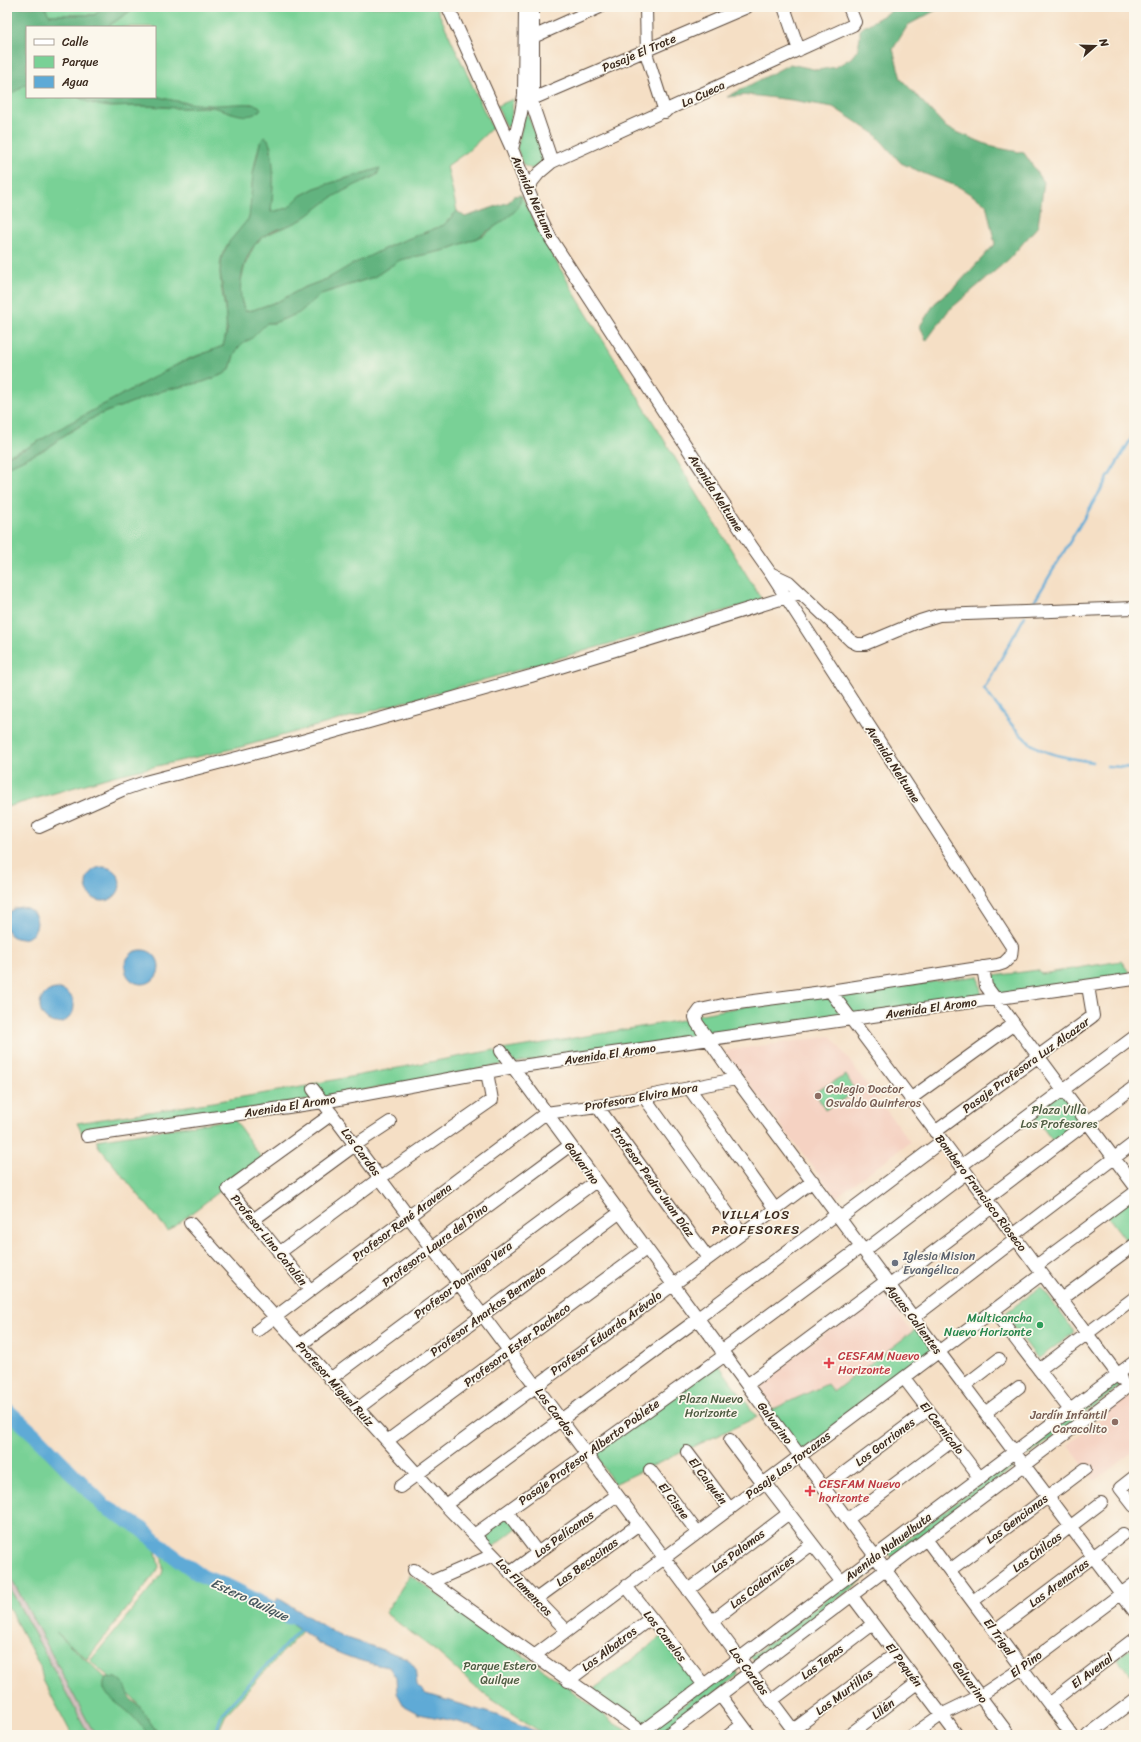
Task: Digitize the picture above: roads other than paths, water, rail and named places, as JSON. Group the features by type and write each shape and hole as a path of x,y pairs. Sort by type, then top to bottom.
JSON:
{"street":[{"name":"Avenida Neltume","path":"448,7 512,149 527,188 551,239 1010,942 1012,952 1008,960 998,965 982,967"},
{"path":"512,149 524,94 524,7"},
{"path":"533,7 532,99 552,162"},
{"path":"533,37 600,7"},
{"path":"646,7 646,49 648,62 665,112"},
{"name":"Pasaje El Trote","path":"532,99 747,7"},
{"path":"784,7 799,50"},
{"name":"La Cueca","path":"527,188 539,173 552,162 665,112 853,25 855,22 849,7"},
{"path":"771,574 788,582 851,641 861,644 865,644 920,621 939,615 1134,608"},
{"path":"39,827 122,790 145,782 280,747 531,676 800,593"},
{"path":"830,992 982,967 986,986 1134,1185"},
{"name":"Avenida El Aromo","path":"87,1136 322,1102 514,1067 850,1019 996,1000 1134,979"},
{"name":"Pasaje Profesora Luz Alcazar","path":"445,1505 839,1216 1038,1056 1093,1016 1088,986"},
{"name":"Bombero Francisco Rioseco","path":"830,992 1087,1334 1118,1374 1132,1386"},
{"name":"Aguas Calientes","path":"830,992 703,1009 696,1015 697,1023 736,1080 1134,1611"},
{"path":"910,1099 1014,1024"},
{"name":"Pasaje Profesor Alberto Poblete","path":"478,1539 506,1512 862,1249 964,1170 1062,1089 1134,1037"},
{"name":"Galvarino","path":"501,1051 514,1067 569,1146 673,1284 746,1385 1009,1735"},
{"path":"279,1253 380,1178 492,1100 487,1072"},
{"name":"Profesora Elvira Mora","path":"546,1113 597,1106 736,1080"},
{"path":"746,1385 888,1283 989,1203 1087,1122 1134,1087"},
{"path":"689,1088 775,1209"},
{"name":"Los Cardos","path":"313,1089 795,1732"},
{"path":"644,1097 742,1233"},
{"name":"Profesor Pedro Juan Díaz","path":"597,1106 708,1258"},
{"name":"Profesor René Aravena","path":"258,1330 274,1316 409,1217 546,1113"},
{"name":"Profesor Lino Catalán","path":"310,1290 228,1189 332,1114"},
{"path":"253,1220 355,1145 390,1122"},
{"path":"914,1318 1134,1143"},
{"name":"Profesora Laura del Pino","path":"300,1345 569,1146"},
{"name":"Profesor Domingo Vera","path":"330,1379 596,1181"},
{"name":"Profesor Eduardo Arévalo","path":"400,1487 416,1473 813,1181"},
{"name":"Pasaje Las Torcazas","path":"534,1656 994,1311 1039,1270 1134,1193"},
{"name":"Profesor Anarkos Bermedo","path":"357,1408 619,1213"},
{"name":"Profesor Miguel Ruiz","path":"190,1223 330,1379 478,1539"},
{"path":"1061,1299 1134,1245"},
{"name":"Profesora Ester Pacheco","path":"387,1441 646,1249"},
{"path":"1039,1370 1134,1298"},
{"path":"994,1311 1070,1410"},
{"path":"964,1386 1000,1359"},
{"name":"Avenida Nahuelbuta","path":"643,1733 739,1658 1134,1362"},
{"name":"El Cernícalo","path":"904,1378 980,1478"},
{"name":"Avenida Nahuelbuta","path":"667,1735 1024,1465 1132,1386"},
{"path":"985,1413 1019,1387"},
{"name":"Los Gorriones","path":"824,1488 928,1410"},
{"path":"730,1440 789,1513 841,1582"},
{"path":"848,1520 952,1441"},
{"name":"El Caiquén","path":"687,1452 730,1509"},
{"name":"Las Gencianas","path":"950,1570 1085,1469"},
{"name":"El Cisne","path":"650,1470 698,1533"},
{"path":"1134,1477 1120,1488 1134,1506"},
{"name":"Los Pelícanos","path":"510,1573 617,1495"},
{"name":"Las Chilcas","path":"973,1600 1101,1503"},
{"path":"506,1512 538,1553"},
{"name":"Las Palomas","path":"688,1590 789,1513"},
{"name":"Las Becacinas","path":"536,1599 639,1524"},
{"name":"Las Arenarias","path":"995,1631 1123,1534"},
{"name":"Los Flamencos","path":"478,1539 567,1631"},
{"name":"El Trigal","path":"926,1539 973,1600 1072,1735"},
{"name":"Las Codornices","path":"712,1621 812,1544"},
{"path":"431,1582 493,1555"},
{"path":"414,1570 643,1733"},
{"name":"El Pino","path":"914,1735 941,1715 980,1696 1022,1668 1134,1584"},
{"name":"Los Canelos","path":"626,1586 704,1685"},
{"name":"El Pequén","path":"852,1596 957,1735"},
{"name":"Los Albatros","path":"568,1681 651,1618"},
{"name":"Las Tepas","path":"771,1701 873,1624"},
{"name":"El Avenal","path":"1049,1704 1134,1639"},
{"name":"Las Murtillas","path":"795,1732 895,1654"},
{"name":"Lilén","path":"849,1735 917,1683"},
{"path":"720,1695 750,1735"},
{"path":"1088,1735 1134,1700"},
{"path":"729,1735 742,1725"}],"water":[{"path":"103,867 115,872 120,884 115,896 103,901 91,896 86,884 91,872"},
{"path":"18,907 24,907 34,914 37,923 36,929 30,936 24,939 18,939 8,932 5,926 5,920 12,910"},
{"path":"142,950 154,955 159,967 154,979 142,984 130,979 125,967 130,955"},
{"path":"57,989 69,994 74,1006 69,1018 57,1023 45,1018 40,1006 45,994"},
{"path":"278,1598 338,1635 407,1658 415,1668 417,1685 426,1694 496,1715 545,1735 494,1735 459,1722 419,1714 404,1706 397,1693 396,1678 389,1667 371,1664 352,1658 333,1651 317,1642 271,1611"}],"waterway":[{"path":"1031,607 1134,434"},
{"path":"1025,616 984,689 1022,736 1036,747 1056,755 1093,762"},
{"path":"1107,766 1134,768"},
{"name":"Estero Quilque","path":"7,1410 36,1436 104,1506 142,1529 167,1551 203,1577 229,1587 289,1617"},
{"path":"215,1735 222,1713 302,1627"}],"place":[{"name":"Colegio Doctor Osvaldo Quinteros","path":"818,1096"},
{"name":"Iglesia Mision Evangélica","path":"895,1263"},
{"name":"Multicancha Nuevo Horizonte","path":"1040,1325"},
{"name":"CESFAM Nuevo Horizonte","path":"829,1363"},
{"name":"Jardín Infantil Caracolito","path":"1115,1422"},
{"name":"CESFAM Nuevo horizonte","path":"810,1491"}],"district":[{"name":"VILLA LOS PROFESORES","path":"756,1222"}],"park label":[{"name":"Plaza Villa Los Profesores","path":"1059,1117"},
{"name":"Plaza Nuevo Horizonte","path":"711,1406"},
{"name":"Parque Estero Quilque","path":"500,1673"}]}
